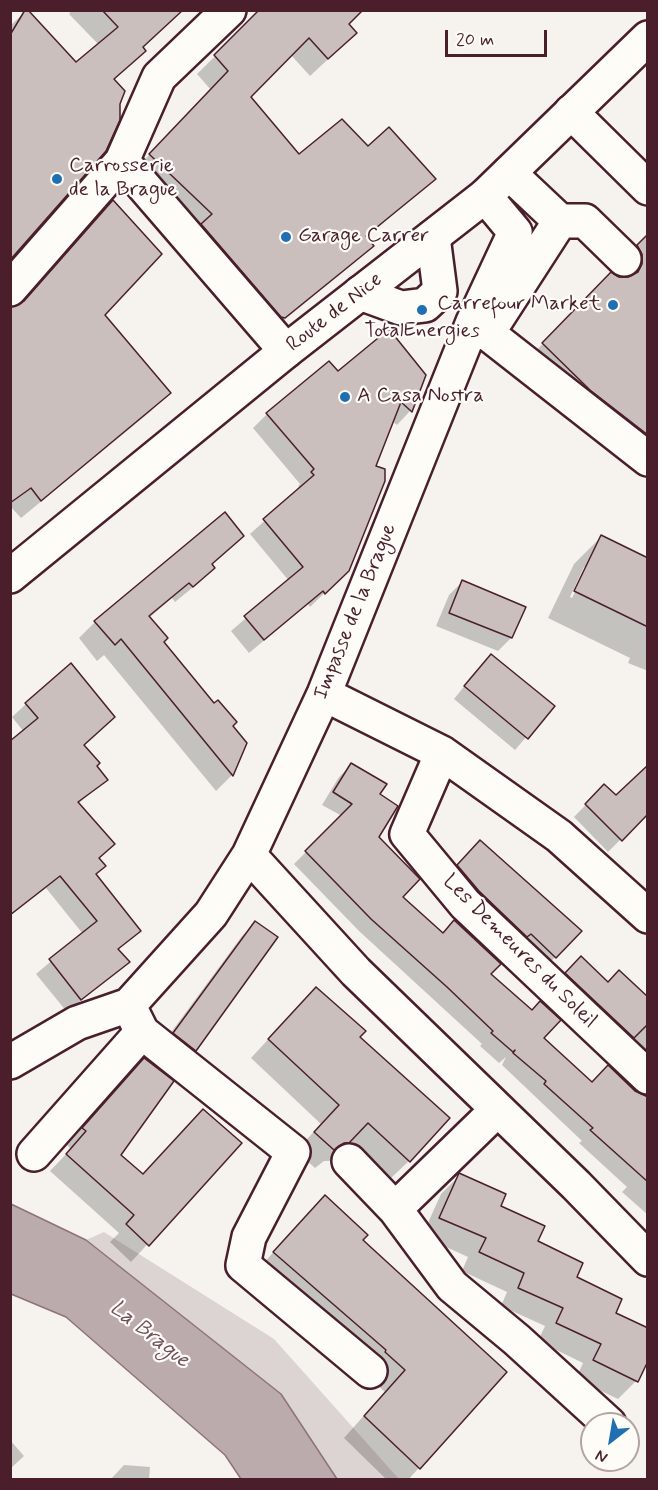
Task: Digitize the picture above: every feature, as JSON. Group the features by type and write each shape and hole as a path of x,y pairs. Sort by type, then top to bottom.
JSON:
{"street":[{"path":"10,289 122,161 159,77 230,10"},
{"name":"Route de Nice","path":"10,576 286,351 485,196 648,38"},
{"path":"571,112 648,188"},
{"path":"122,161 286,351"},
{"path":"509,173 560,221 585,221 624,259"},
{"name":"Impasse de la Brague","path":"34,1154 211,914 249,855 324,694 480,328 515,232 485,196"},
{"path":"560,221 480,328 648,459"},
{"path":"360,293 401,308 425,304 440,291 433,237"},
{"path":"324,694 442,753 560,836 648,916"},
{"name":"Les Demeures du Soleil","path":"442,753 407,834 465,904 648,1077"},
{"path":"249,855 356,972 648,1259"},
{"path":"10,1062 77,1023 135,1018 293,1152 249,1237 243,1265 370,1371"},
{"path":"395,1209 497,1110"},
{"path":"349,1161 395,1209 452,1286 517,1340 596,1412"}],"shaded area":[{"path":"104,1232 274,1339 399,1479 337,1479 281,1394 86,1240"}],"water":[{"name":"La Brague","path":"11,1204 86,1240 281,1394 337,1479 241,1479 225,1455 66,1317 11,1294"}],"building":[{"path":"25,10 28,10 76,62 118,27 102,10 183,10 143,47 146,51 114,79 125,91 120,104 120,120 106,151 10,260 10,35"},
{"path":"259,10 363,10 349,24 357,33 328,59 309,38 251,97 299,154 342,119 368,146 389,127 436,179 366,236 374,246 285,318 281,317 201,224 212,214 149,154 228,71 214,55"},
{"path":"113,200 162,254 105,315 171,393 41,501 31,488 10,503 10,307 24,301"},
{"name":"Carrefour Market","path":"648,234 648,435 590,390 542,343 611,272 619,277 628,277 638,272 642,264 642,254 637,245"},
{"path":"389,329 426,375 412,412 401,402 376,466 385,469 385,481 349,571 325,594 323,591 264,640 244,616 303,567 263,519 314,475 311,472 314,469 266,413 329,361 338,371"},
{"path":"225,512 244,536 212,564 215,568 193,587 189,583 149,616 168,638 164,642 214,703 218,700 237,722 233,726 247,743 233,776 121,639 115,645 94,621"},
{"path":"601,535 648,558 648,627 574,591"},
{"path":"462,580 526,607 512,638 449,613"},
{"path":"491,654 555,706 528,739 464,686"},
{"path":"71,663 115,717 84,745 100,763 97,766 108,780 78,802 115,844 99,858 106,866 96,874 141,931 118,949 130,962 81,1000 49,959 97,921 60,876 10,915 10,741 38,718 25,703"},
{"path":"351,763 387,784 380,794 398,806 379,837 420,879 403,897 443,933 454,920 501,964 491,974 532,1010 540,1001 561,1020 544,1038 592,1082 608,1065 635,1091 648,1097 648,1182 590,1130 593,1128 544,1084 546,1081 513,1053 515,1050 513,1052 491,1033 493,1031 447,987 371,919 305,851 352,804 333,792"},
{"path":"648,765 648,814 622,841 585,804 604,784 616,795"},
{"path":"480,840 582,931 556,958 531,934 527,937 479,891 457,865"},
{"path":"255,921 278,937 196,1051 173,1033"},
{"path":"581,956 608,982 619,970 648,997 648,1024 634,1038 565,973"},
{"path":"316,987 366,1031 360,1037 450,1118 410,1162 368,1123 349,1143 344,1143 334,1150 314,1132 339,1105 268,1039"},
{"path":"144,1058 174,1081 121,1155 143,1174 203,1109 242,1143 149,1246 126,1224 134,1215 66,1154 86,1131 82,1128"},
{"path":"459,1173 506,1194 501,1206 545,1226 538,1241 583,1263 577,1277 622,1299 616,1313 648,1328 648,1361 638,1382 593,1360 601,1344 556,1323 563,1308 518,1288 524,1273 479,1252 486,1238 439,1218"},
{"path":"325,1195 368,1235 363,1240 507,1372 420,1469 364,1416 405,1370 385,1352 386,1350 273,1252"}],"place":[{"name":"Carrosserie de la Brague","path":"57,179"},
{"name":"Garage Carrer","path":"286,237"},
{"name":"Carrefour Market","path":"613,305"},
{"name":"TotalEnergies","path":"422,310"},
{"name":"A Casa Nostra","path":"345,397"}]}
